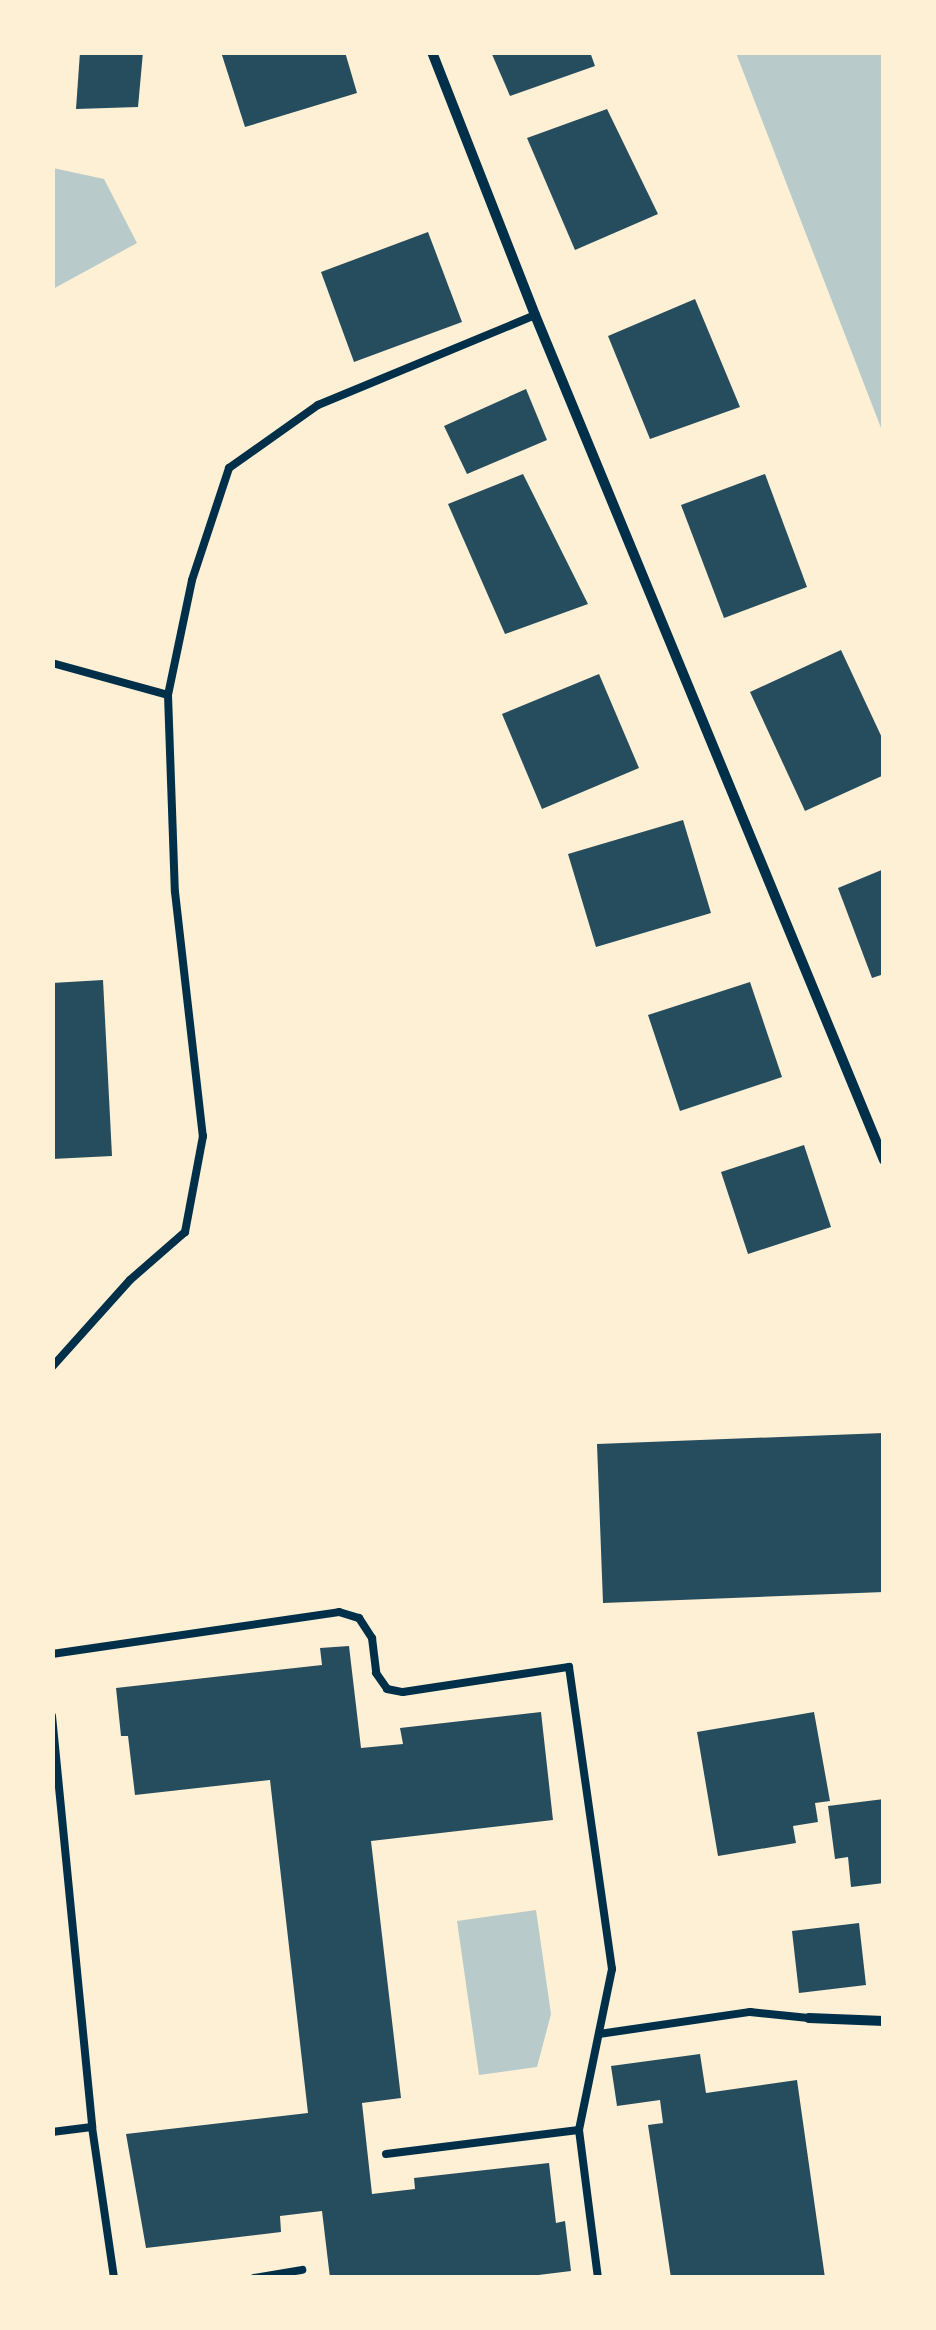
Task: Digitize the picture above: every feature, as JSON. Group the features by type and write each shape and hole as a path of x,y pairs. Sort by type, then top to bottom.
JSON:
{"street":[{"path":"432,52 535,315 884,1160"},
{"path":"808,2018 884,2022"}],"lane":[{"path":"52,1367 130,1280 184,1232 203,1136 175,892 168,694 192,580 229,468 318,405 535,315"},
{"path":"52,662 168,694"},
{"path":"52,1654 339,1612 360,1618 372,1638 376,1673 387,1689 403,1692 569,1668 611,1957 580,2130 598,2278"},
{"path":"52,1716 92,2127 114,2278"},
{"path":"599,2034 750,2012 808,2018"},
{"path":"52,2132 92,2127"},
{"path":"386,2154 580,2130"},
{"path":"254,2278 302,2270"}],"shaded area":[{"path":"736,53 883,53 883,433"},
{"path":"53,168 104,179 137,243 53,289"},
{"path":"536,1910 551,2014 537,2067 479,2075 457,1921"}],"building":[{"path":"80,52 143,52 138,107 76,109"},
{"path":"221,52 345,52 357,93 245,127"},
{"path":"491,52 590,52 595,66 510,96"},
{"path":"607,109 658,214 575,250 527,138"},
{"path":"428,232 462,322 354,362 321,272"},
{"path":"695,299 740,407 650,439 608,336"},
{"path":"526,389 547,440 467,474 444,426"},
{"path":"523,474 588,604 505,634 448,504"},
{"path":"765,474 807,587 724,618 681,505"},
{"path":"841,650 884,742 884,775 805,811 750,692"},
{"path":"599,674 639,768 542,809 502,714"},
{"path":"683,820 711,913 596,947 568,854"},
{"path":"884,869 884,974 872,978 838,888"},
{"path":"103,980 112,1156 52,1159 52,983"},
{"path":"750,982 782,1077 680,1111 648,1015"},
{"path":"804,1145 831,1227 748,1254 721,1172"},
{"path":"884,1433 884,1592 603,1603 597,1444"},
{"path":"349,1646 361,1748 403,1744 400,1728 541,1712 553,1820 371,1841 401,2098 362,2103 372,2194 415,2189 414,2178 549,2163 556,2223 565,2221 571,2271 514,2278 330,2278 322,2211 280,2216 281,2232 146,2248 126,2134 308,2113 270,1780 135,1795 128,1736 121,1736 116,1688 322,1665 320,1648"},
{"path":"814,1712 830,1801 815,1803 818,1822 793,1826 796,1843 718,1856 697,1732"},
{"path":"884,1799 884,1883 851,1887 848,1857 835,1859 828,1806"},
{"path":"859,1923 866,1985 799,1993 792,1931"},
{"path":"700,2054 706,2093 797,2080 825,2278 671,2278 648,2125 663,2123 660,2100 617,2106 611,2066"}]}
